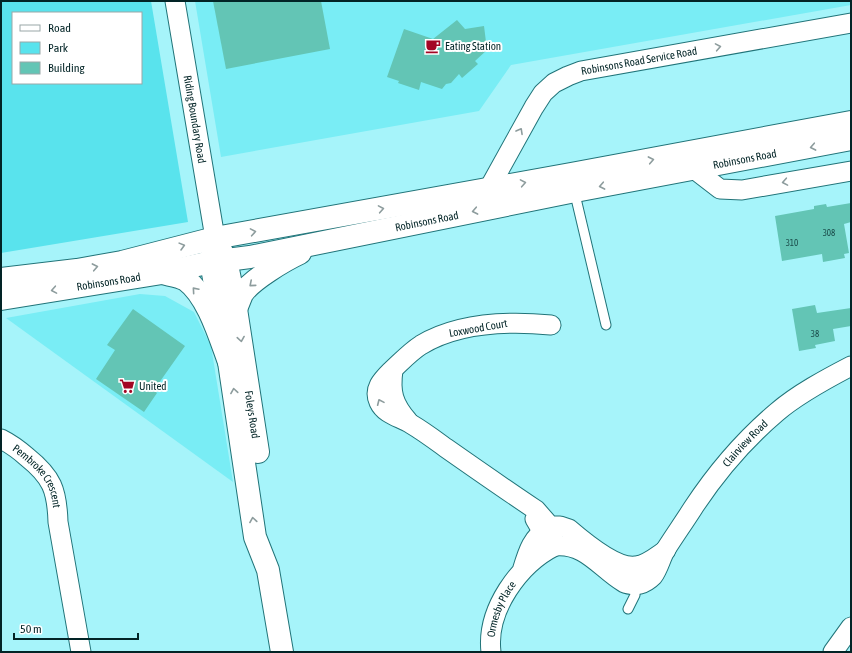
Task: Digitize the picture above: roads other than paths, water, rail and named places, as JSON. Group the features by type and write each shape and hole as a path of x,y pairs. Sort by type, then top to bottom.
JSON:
{"main road":[{"name":"Robinsons Road","path":"690,161 851,122"},
{"name":"Robinsons Road","path":"1,299 162,273 219,261 250,257 321,243 573,183 690,161 851,139"},
{"name":"Robinsons Road","path":"1,279 77,270 122,262 215,238 488,190 573,183"},
{"path":"215,238 219,261"},
{"path":"236,309 243,293 251,285 279,264 321,243"},
{"name":"Foleys Road","path":"219,261 236,309 269,535 268,570"},
{"name":"Foleys Road","path":"219,261 229,362 256,537 268,570 282,652"},
{"path":"162,273 186,280 202,298 214,322 229,362"}],"street":[{"name":"Riding Boundary Road","path":"175,1 215,238"},
{"name":"Robinsons Road Service Road","path":"488,190 543,93 554,83 568,76 581,71 851,23"},
{"path":"690,161 720,189 730,190 742,190 851,171"},
{"name":"Loxwood Court","path":"546,528 536,510 411,423 400,412 394,402 391,383 393,370 406,357 421,345 440,336 457,330 505,322 551,325"},
{"name":"Clairview Road","path":"636,575 642,583 652,577 666,550 705,490 740,447 778,412 821,381 851,366"},
{"name":"Pembroke Crescent","path":"1,439 15,447 40,466 52,485 58,505 58,522 80,652"},
{"name":"Pembroke Crescent","path":"1,450 15,457 34,475 44,490 58,522"},
{"path":"560,526 569,529 615,563 626,566 636,575 624,583 597,561 577,548 564,545 555,546 546,528 560,526"},
{"name":"Ormesby Place","path":"492,652 491,632 496,612 522,571 528,552 535,538 546,528"},
{"name":"Ormesby Place","path":"522,571 544,552 555,546"},
{"path":"833,652 851,627"}],"lane":[{"path":"573,183 606,325"},
{"path":"628,609 635,595 636,575"}],"place":[{"name":"Eating Station","path":"433,46"},
{"name":"United","path":"127,386"}]}
